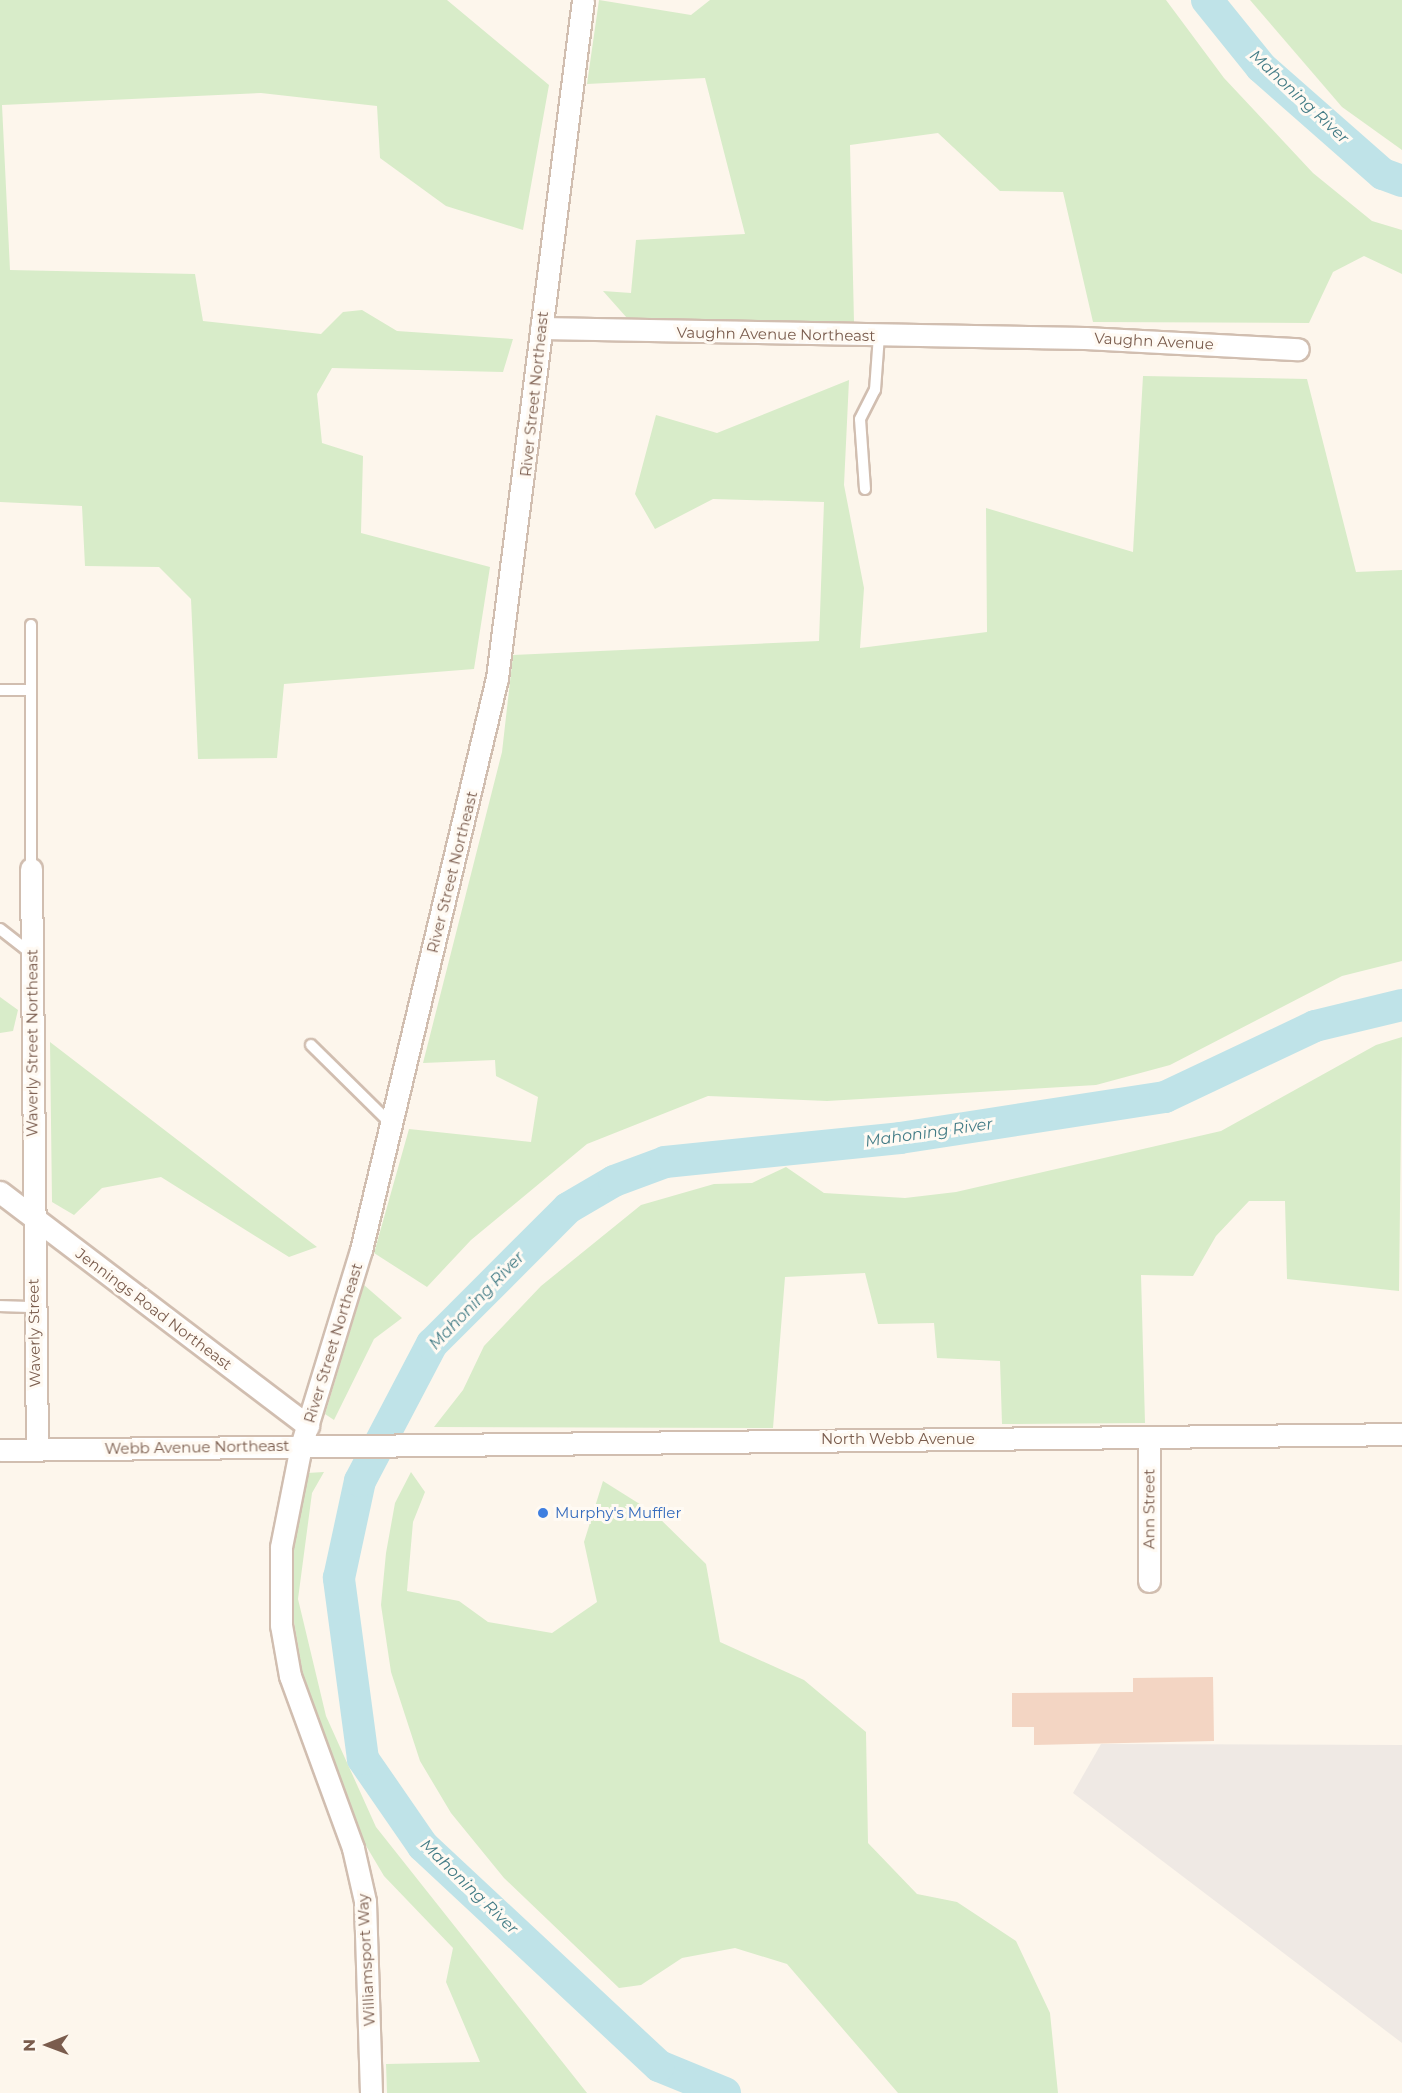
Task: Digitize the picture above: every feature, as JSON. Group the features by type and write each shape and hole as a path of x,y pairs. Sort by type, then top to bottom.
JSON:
{"street":[{"name":"River Street Northeast","path":"306,1729 285,1651 279,1574 284,1522 301,1446 361,1251 497,678 583,0"},
{"name":"Vaughn Avenue Northeast","path":"541,328 1011,337"},
{"name":"Vaughn Avenue","path":"1011,337 1298,349"},
{"name":"Waverly Street Northeast","path":"31,869 33,1217"},
{"name":"Jennings Road Northeast","path":"0,1192 308,1426"},
{"name":"Waverly Street","path":"33,1217 32,1307 37,1449"},
{"name":"North Webb Avenue","path":"393,1445 1402,1434"},
{"name":"Ann Street","path":"1149,1437 1149,1581"},
{"name":"Webb Avenue Northeast","path":"0,1450 393,1445"},
{"name":"Williamsport Way","path":"306,1729 353,1848 365,1901 371,2093"}],"lane":[{"path":"865,489 860,419 875,390 879,335"},
{"path":"31,869 32,626"},
{"path":"0,690 32,690"},
{"path":"0,929 32,953"},
{"path":"311,1045 391,1125"},
{"path":"0,1306 32,1307"}],"shaded area":[{"path":"1101,1744 1402,1745 1402,2043 1073,1793"}],"green space":[{"path":"0,0 447,0 549,85 523,230 446,206 380,158 377,106 261,93 2,105 10,270 195,274 203,321 321,334 343,312 362,310 397,331 513,339 503,372 332,368 317,394 322,443 363,456 361,533 490,567 474,669 284,684 277,758 198,759 191,599 159,567 85,566 82,506 0,502"},
{"path":"599,0 691,15 710,0 1166,0 1224,78 1313,173 1372,221 1402,230 1402,274 1364,256 1333,272 1309,323 1093,322 1063,192 1000,191 938,133 850,145 854,322 627,318 603,291 631,293 636,240 745,234 705,78 587,84"},
{"path":"1250,0 1402,0 1402,150 1342,107"},
{"path":"1143,376 1307,379 1356,572 1402,570 1402,961 1342,976 1170,1065 1096,1085 827,1101 708,1096 587,1144 471,1240 427,1287 374,1253 409,1129 531,1142 538,1097 496,1076 495,1060 423,1063 502,752 513,655 819,641 824,502 713,499 655,529 635,494 656,415 717,433 849,380 844,485 864,588 860,648 987,632 986,508 1133,552"},
{"path":"0,997 18,1010 13,1031 0,1033"},
{"path":"1402,1037 1399,1291 1287,1279 1285,1201 1249,1201 1216,1236 1193,1276 1141,1275 1145,1423 1002,1424 1000,1361 937,1358 934,1323 878,1324 865,1273 785,1277 773,1428 434,1427 463,1390 484,1346 541,1286 641,1205 714,1184 752,1183 786,1167 824,1193 905,1198 956,1192 1221,1131 1376,1045"},
{"path":"50,1042 317,1247 289,1257 161,1177 102,1188 74,1215 52,1202"},
{"path":"364,1285 402,1318 374,1339 334,1420 325,1414"},
{"path":"324,1472 312,1493 298,1599 326,1716 376,1827 587,2093 387,2093 386,2064 480,2062 446,1982 453,1948 384,1876 362,1839 309,1711 288,1587 299,1495 307,1473"},
{"path":"411,1472 425,1492 413,1522 407,1591 459,1601 488,1622 552,1633 597,1602 584,1542 603,1481 654,1513 706,1564 720,1642 804,1680 866,1732 868,1843 917,1894 957,1902 1016,1941 1050,2013 1058,2093 898,2093 787,1964 735,1948 682,1958 641,1985 619,1988 504,1878 451,1813 420,1761 391,1672 381,1605 386,1553 395,1503"}],"building":[{"path":"1213,1677 1214,1741 1034,1745 1034,1727 1012,1727 1012,1693 1133,1692 1133,1678"}],"waterway":[{"name":"Mahoning River","path":"1207,0 1261,67 1383,174 1402,181"},
{"name":"Mahoning River","path":"725,2093 659,2066 423,1846 363,1759 339,1578 360,1481 432,1344 568,1208 614,1181 665,1162 900,1138 1165,1097 1315,1026 1402,1005"}],"place":[{"name":"Murphy's Muffler","path":"543,1513"}]}
